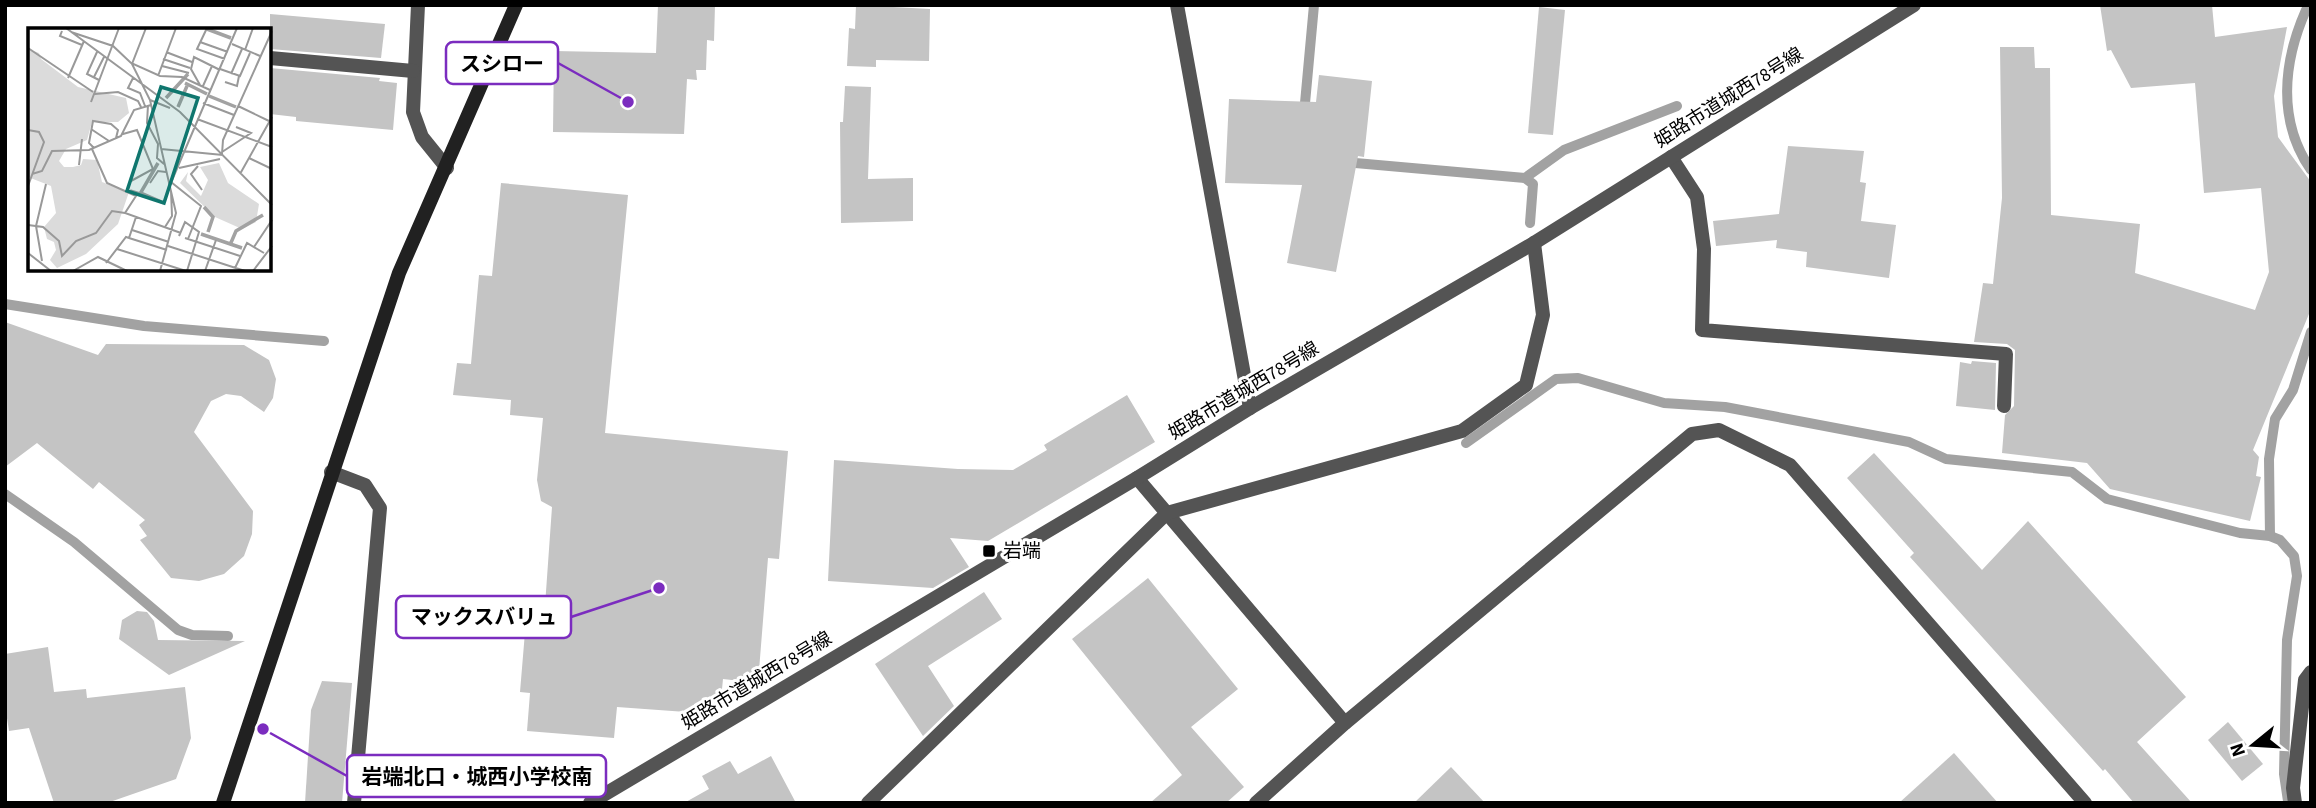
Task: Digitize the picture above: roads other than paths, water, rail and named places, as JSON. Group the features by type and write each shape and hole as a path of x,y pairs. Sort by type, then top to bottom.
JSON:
{"street":[{"path":"418,5 413,113 422,137 447,168"},
{"path":"223,803 399,274 516,5"},
{"path":"1177,5 1250,408"},
{"name":"姫路市道城西78号線","path":"590,803 1250,408 1534,243 1914,5"},
{"path":"271,58 413,72"},
{"path":"1671,157 1697,197 1704,248 1702,330 2006,354 2004,406"},
{"path":"868,803 1167,513 1462,431 1526,385 1543,315 1534,243"},
{"path":"1256,803 1345,723 1692,434 1719,430 1790,465 2085,803"},
{"path":"331,472 365,485 380,508 355,803"},
{"path":"1137,478 1345,723"},
{"path":"2295,803 2292,788 2305,680 2311,672"}],"waterway":[{"path":"1304,114 1314,5"},
{"path":"2306,10 2292,50 2287,91 2293,132 2311,170"},
{"path":"1525,178 1564,150 1677,106"},
{"path":"1344,162 1525,178 1533,184 1530,223"},
{"path":"5,304 144,326 324,341"},
{"path":"2270,536 2269,459 2275,419 2293,390 2311,332"},
{"path":"1466,443 1556,379 1578,378 1664,403 1725,407 1909,442 1946,459 2072,472 2107,499 2240,533 2270,536 2280,540 2294,556 2297,576 2287,640 2284,774 2288,801"},
{"path":"5,494 74,542 178,630 192,635 228,636"}],"place":[{"name":"スシロー","path":"628,102"},
{"name":"岩端","path":"989,551"},
{"name":"マックスバリュ","path":"659,588"},
{"name":"岩端北口・城西小学校南","path":"263,729"}]}
